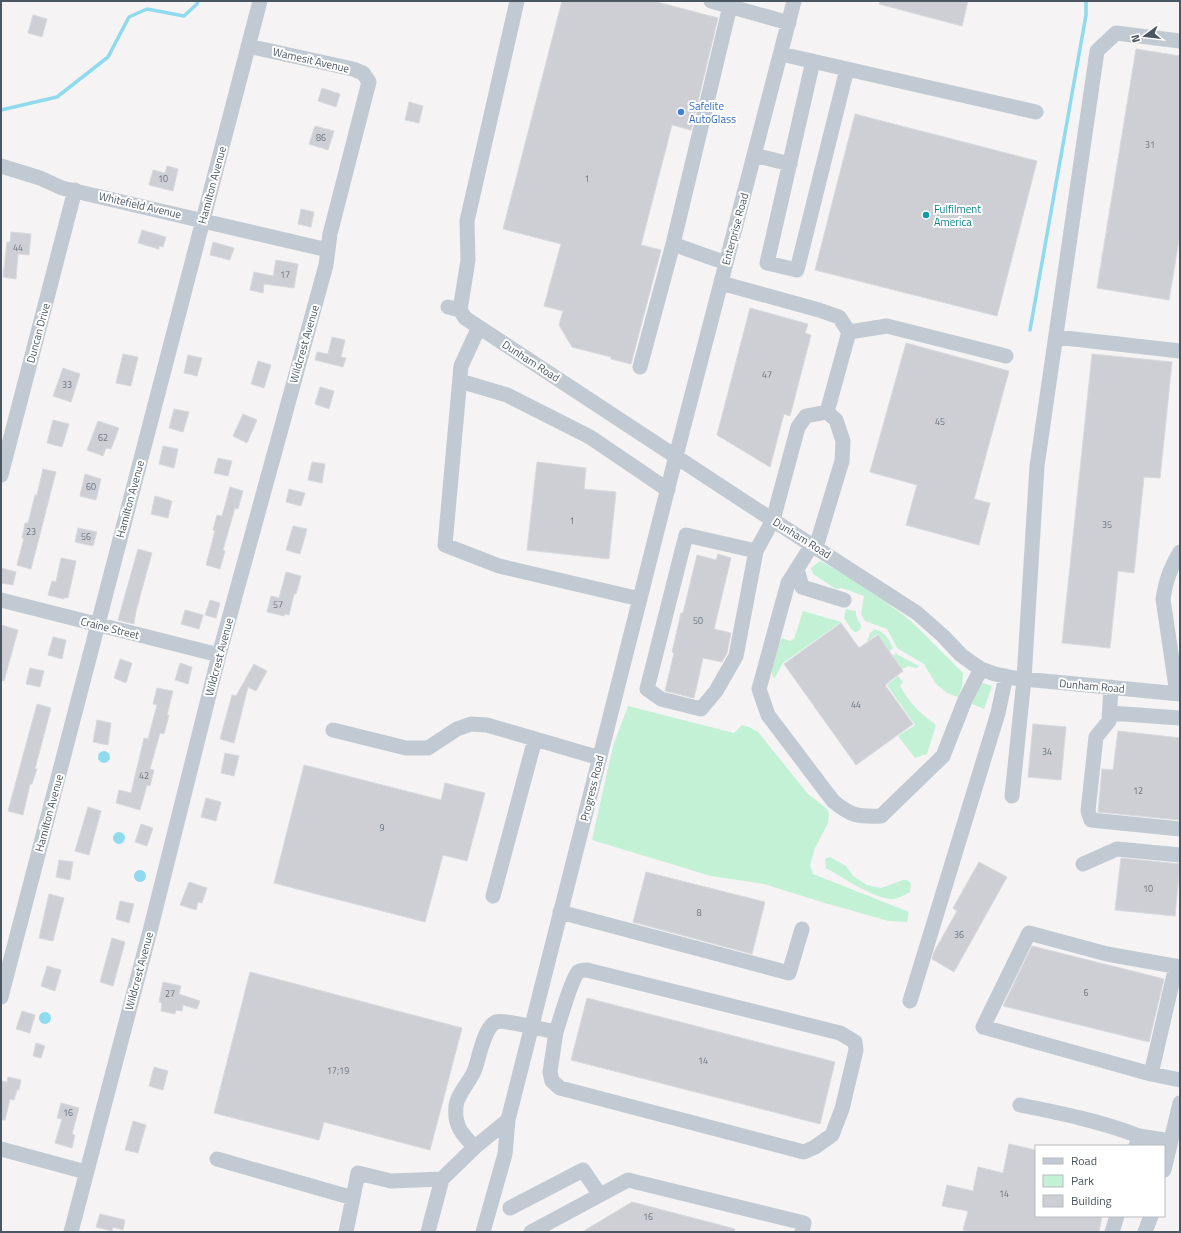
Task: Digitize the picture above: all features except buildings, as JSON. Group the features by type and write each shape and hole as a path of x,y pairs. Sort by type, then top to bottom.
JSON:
{"street":[{"name":"Hamilton Avenue","path":"1,997 260,1"},
{"name":"Dunham Road","path":"517,1 467,221 468,260 454,309 465,318 917,613 961,655 981,669 995,674 1024,679 1178,694"},
{"path":"711,1 788,23"},
{"name":"Enterprise Road","path":"676,456 794,1"},
{"path":"640,367 673,244 730,6"},
{"path":"1012,796 1024,679 1037,466 1097,51 1116,33 1180,40"},
{"name":"Wamesit Avenue","path":"248,46 353,69 363,73 369,82"},
{"path":"780,54 1036,112"},
{"path":"813,61 767,264 797,270 847,69"},
{"name":"Wildcrest Avenue","path":"71,1232 151,927 219,655 326,265 330,234 369,82"},
{"path":"754,155 790,164"},
{"name":"Whitefield Avenue","path":"1,166 40,178 62,188 328,250"},
{"name":"Duncan Drive","path":"1,475 75,190"},
{"path":"673,244 726,263"},
{"path":"721,283 839,317 849,332 826,412"},
{"path":"849,332 887,326 1006,356"},
{"path":"479,327 461,366 445,545 499,566 640,599"},
{"path":"1056,337 1180,351"},
{"path":"460,381 507,395 590,437 668,490"},
{"path":"756,551 686,535 647,689 661,699 701,709 716,691 736,656 756,551 773,520 798,427 806,416 826,412 836,420 844,441 842,461 814,546 788,583 759,689 768,715 833,801 851,814 881,816 943,756 965,700 981,669"},
{"name":"Progress Road","path":"483,1232 505,1154 508,1120 676,456"},
{"path":"1178,694 1163,599 1171,566 1180,552"},
{"path":"797,569 802,587 844,600"},
{"name":"Craine Street","path":"1,600 219,655"},
{"path":"910,1001 998,713 1006,676"},
{"path":"1111,687 1109,721 1096,737 1088,811 1092,820 1180,829"},
{"path":"1110,713 1180,718"},
{"path":"333,730 406,748 428,748 457,729 471,724 487,725 600,758"},
{"path":"493,896 535,739"},
{"path":"1083,864 1117,849 1180,855"},
{"path":"560,912 789,973 802,929"},
{"path":"1151,1074 1178,966 1107,954 1029,933 983,1027 1151,1074 1180,1080"},
{"path":"582,970 587,970 840,1033 854,1042 856,1050 842,1109 832,1135 816,1147 804,1152 560,1088 552,1081 550,1072 556,1032 573,982 578,973 582,970"},
{"path":"475,1147 462,1134 457,1121 455,1106 475,1071 488,1028 495,1022 504,1022 556,1032"},
{"path":"1020,1105 1111,1126 1138,1141 1171,1142"},
{"path":"1165,1166 1179,1108"},
{"path":"428,1232 442,1179 475,1147 508,1120"},
{"path":"1,1149 86,1172"},
{"path":"217,1160 353,1198"},
{"path":"510,1208 583,1170 600,1196"},
{"path":"346,1232 358,1173 391,1181 442,1179"},
{"path":"531,1232 628,1180 804,1223 802,1232"},
{"path":"1112,1232 1117,1217"},
{"path":"1145,1232 1151,1217"}],"green space":[{"path":"820,561 886,602 912,622 963,673 962,687 958,697 947,693 936,684 924,664 897,648 887,629 865,621 861,614 864,596 842,588 836,589 813,574 811,568"},
{"path":"846,609 856,611 856,616 861,627 859,631 855,632 852,630 844,618"},
{"path":"803,611 841,622 783,663 774,679 771,671 780,641 782,638 790,641 794,639"},
{"path":"875,629 882,632 888,639 893,648 890,651 877,634 867,642 870,633"},
{"path":"896,653 919,666 917,668 909,666 902,669 893,656"},
{"path":"898,676 903,682 900,686 908,698 920,712 936,725 927,754 915,758 898,736 915,725 887,685"},
{"path":"983,683 992,686 984,709 972,704 979,685"},
{"path":"628,706 734,733 742,725 758,732 808,794 826,808 829,814 828,823 815,848 810,865 813,874 909,912 907,922 889,921 764,884 711,876 592,840 613,746"},
{"path":"830,857 846,866 853,876 867,885 881,888 907,880 911,883 910,892 895,899 889,899 873,894 856,886 826,868 825,859"}],"water":[{"path":"102,751 106,751 110,757 106,763 102,763 98,759 98,755"},
{"path":"117,832 121,832 125,838 121,844 117,844 113,840 113,836"},
{"path":"138,870 142,870 146,876 142,882 138,882 134,878 134,874"},
{"path":"43,1012 47,1012 51,1018 47,1024 43,1024 39,1020 39,1016"}],"waterway":[{"path":"1,110 57,97 108,57 129,17 147,9 184,16 197,4 198,1"},
{"path":"1030,330 1086,15 1086,1"}],"place":[{"name":"Safelite AutoGlass","path":"681,112"},
{"name":"Fulfilment America","path":"926,215"}]}
